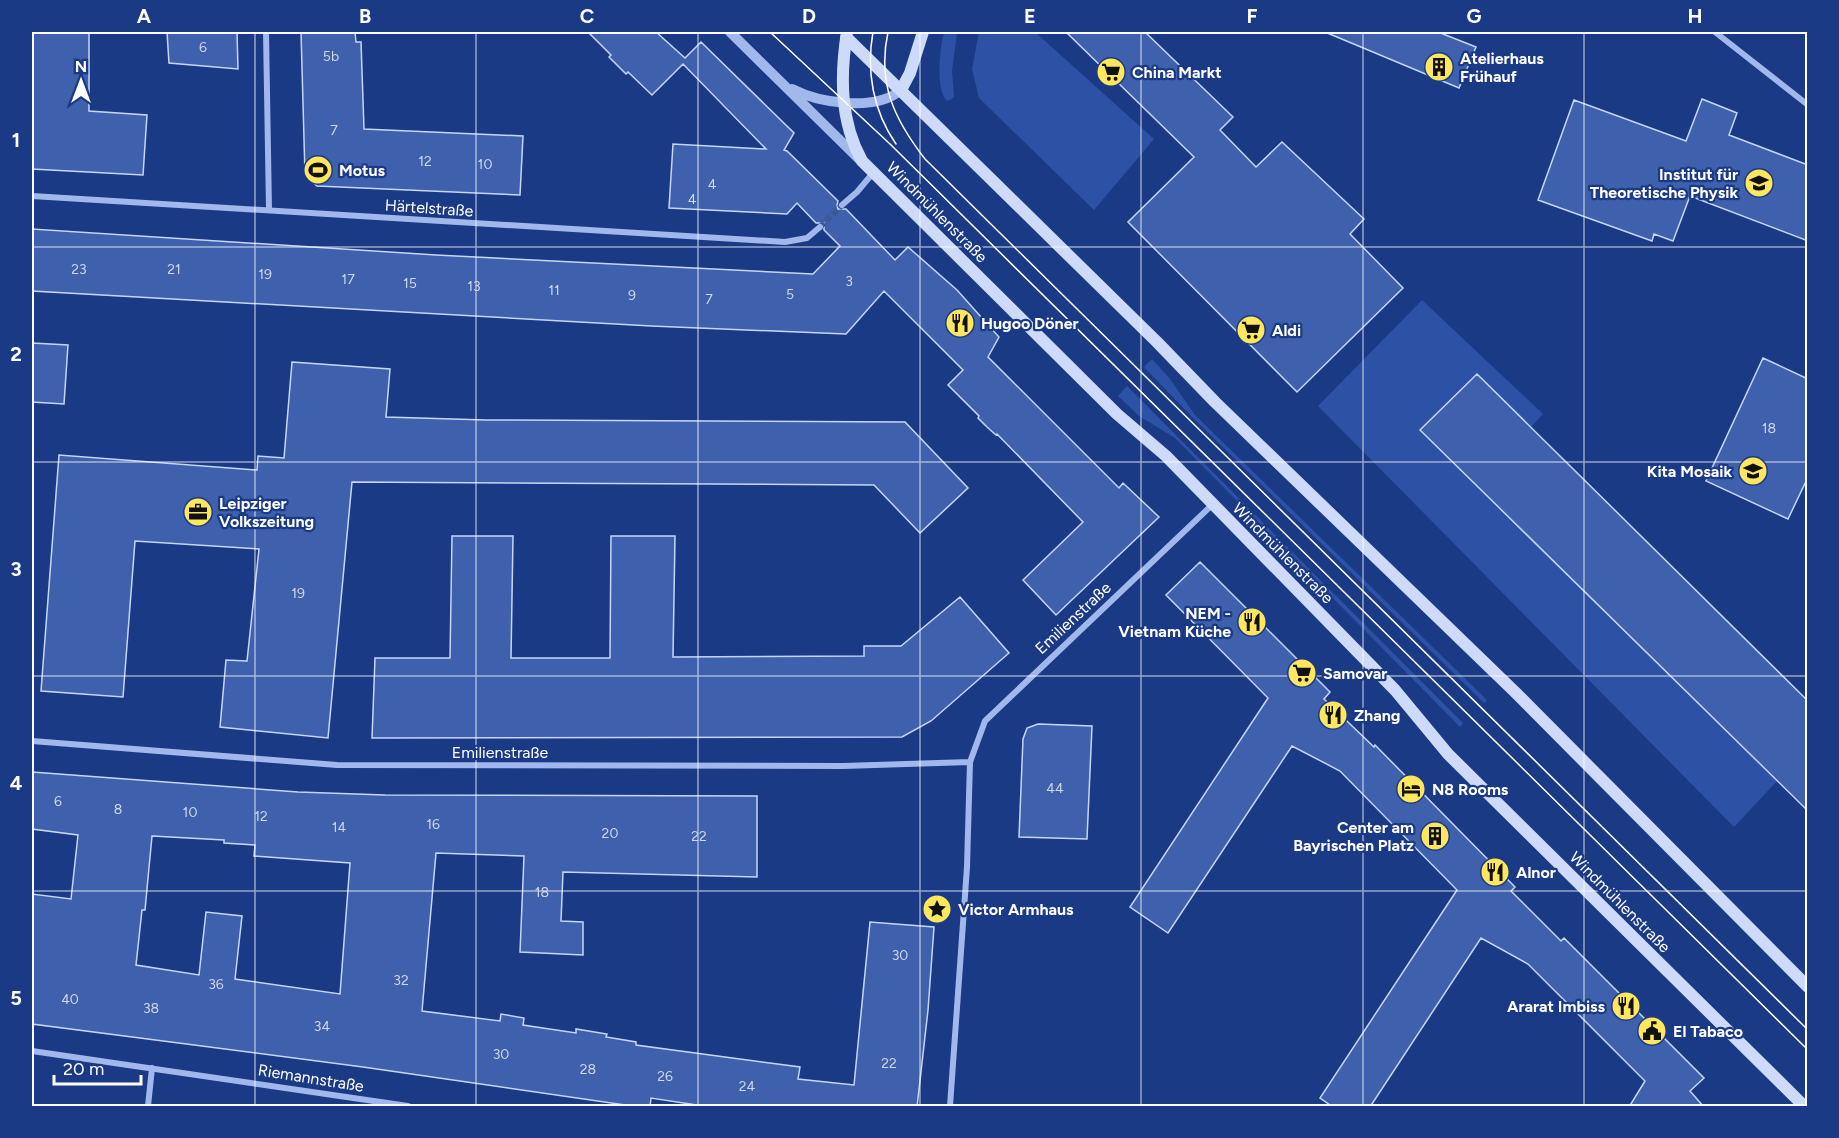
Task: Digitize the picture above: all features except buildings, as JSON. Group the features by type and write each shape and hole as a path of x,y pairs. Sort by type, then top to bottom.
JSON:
{"main road":[{"path":"901,90 910,73 923,32"},
{"path":"845,33 1157,342 1222,410 1515,692 1808,987"},
{"path":"845,33 844,102 849,132 862,161"},
{"name":"Windmühlenstraße","path":"862,161 1117,414 1166,456 1395,690 1448,754 1804,1107"}],"street":[{"path":"266,32 269,210"},
{"name":"Windmühlenstraße","path":"730,32 862,161"},
{"path":"1715,32 1808,105"},
{"path":"779,80 808,96 844,102 882,100 901,90"},
{"path":"842,205 873,173"},
{"name":"Härtelstraße","path":"32,196 785,242 807,238 820,227"},
{"name":"Emilienstraße","path":"950,1107 967,867 970,762 985,721 1212,505"},
{"name":"Emilienstraße","path":"32,741 337,765 843,766 970,762"},
{"name":"Riemannstraße","path":"32,1051 408,1107"},
{"path":"148,1107 152,1068"}],"shaded area":[{"path":"944,32 957,32 952,71 954,96 947,101 943,95 940,78"},
{"path":"979,32 1035,32 1154,139 1094,210 979,98 972,69"},
{"path":"1422,300 1543,414 1531,427 1476,374 1421,430 1777,781 1734,827 1318,406"},
{"path":"1152,359 1170,379 1195,415 1487,700 1484,703 1193,418 1144,367"},
{"path":"1127,386 1463,723 1460,727 1175,438 1139,416 1118,396"}],"tunnel":[{"path":"820,227 842,205"}],"tram line":[{"path":"770,32 890,144 1808,1050"},
{"path":"873,32 870,61 873,90 882,118 896,144"},
{"path":"888,32 885,68 891,100 905,129 925,159 1808,1030"}],"place":[{"name":"Atelierhaus Frühauf","path":"1439,67"},
{"name":"China Markt","path":"1111,72"},
{"name":"Motus","path":"318,170"},
{"name":"Institut für Theoretische Physik","path":"1759,183"},
{"name":"Hugoo Döner","path":"960,323"},
{"name":"Aldi","path":"1251,330"},
{"name":"Kita Mosaik","path":"1753,471"},
{"name":"Leipziger Volkszeitung","path":"198,512"},
{"name":"NEM - Vietnam Küche","path":"1252,622"},
{"name":"Samovar","path":"1302,673"},
{"name":"Zhang","path":"1333,715"},
{"name":"N8 Rooms","path":"1411,789"},
{"name":"Center am Bayrischen Platz","path":"1435,836"},
{"name":"Alnor","path":"1495,872"},
{"name":"Victor Armhaus","path":"937,909"},
{"name":"Ararat Imbiss","path":"1626,1006"},
{"name":"El Tabaco","path":"1652,1031"}]}
